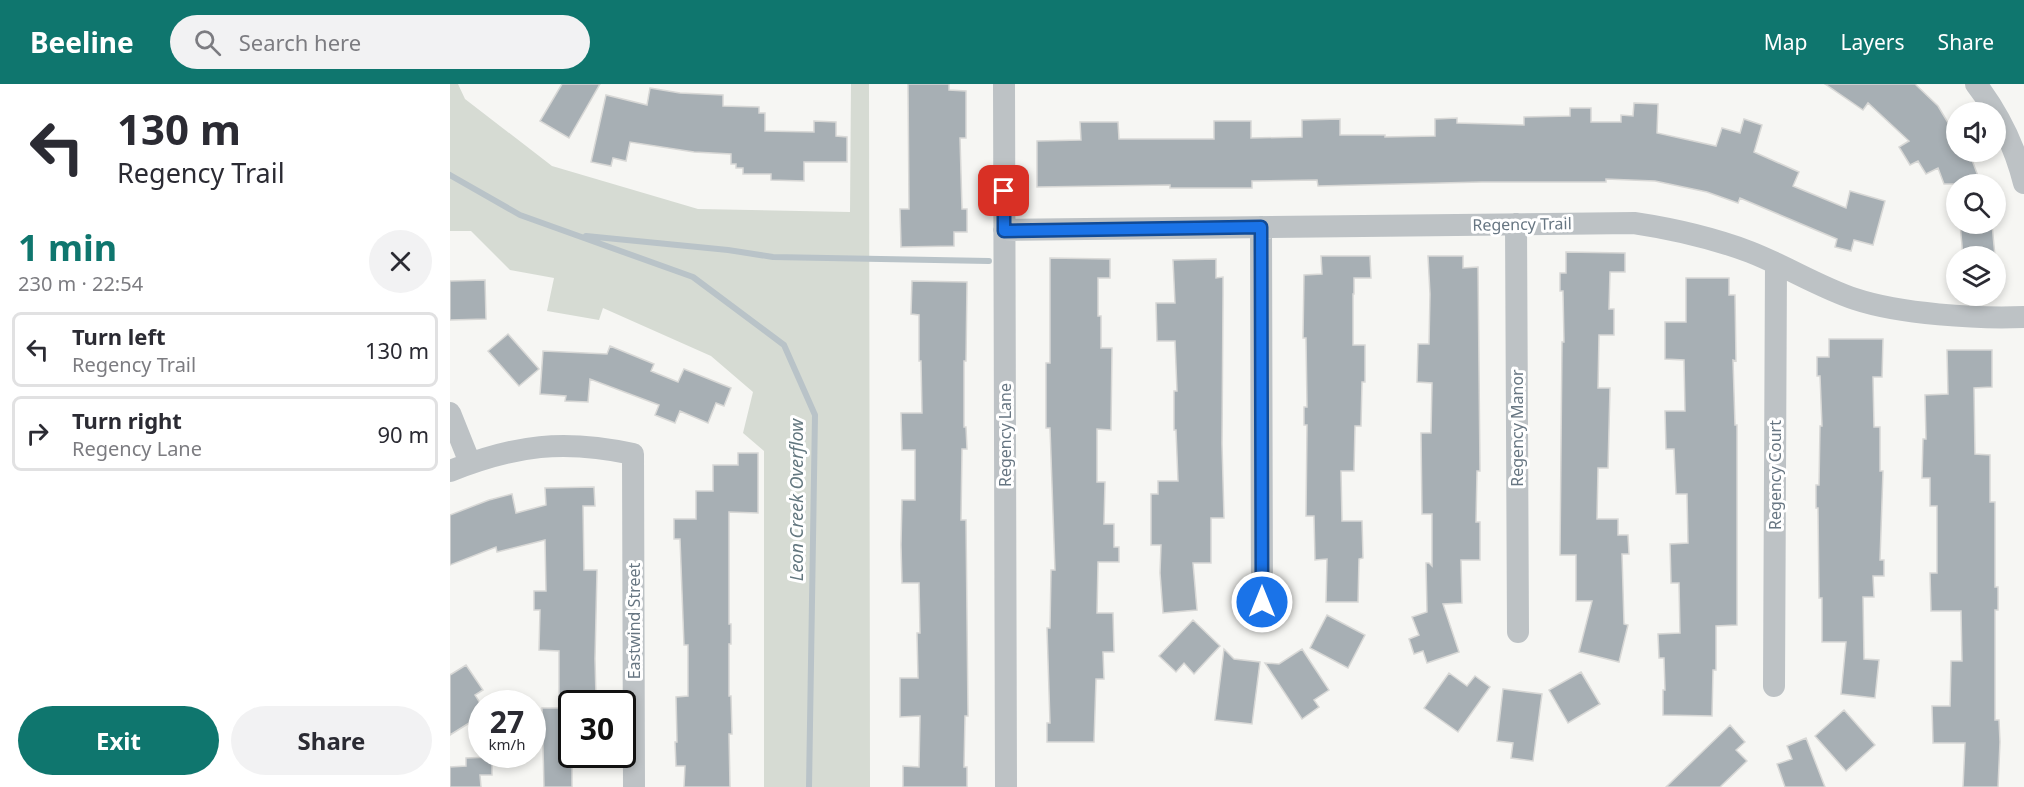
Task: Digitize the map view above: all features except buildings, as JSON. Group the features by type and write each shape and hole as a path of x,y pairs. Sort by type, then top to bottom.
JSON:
{"street":[{"name":"Regency Lane","path":"1004,84 1006,787"},
{"path":"1976,84 1999,117 2024,183"},
{"name":"Regency Trail","path":"1004,231 1634,223 1657,226 1716,241 1857,299 1899,308 1940,313 2024,317"},
{"name":"Regency Manor","path":"1516,224 1518,632"},
{"path":"1261,227 1262,602"},
{"name":"Regency Court","path":"1774,686 1776,264"},
{"path":"450,412 460,467"},
{"name":"Eastwind Street","path":"460,467 508,452 552,445 606,448 633,454 634,787"}],"shaded area":[{"path":"450,84 458,84 465,99 552,166 698,209 850,212 851,84 869,84 870,787 764,787 764,451 743,433 753,392 711,356 603,308 599,320 547,311 554,278 510,270 471,231 450,231"}],"waterway":[{"name":"Leon Creek Overflow","path":"450,175 520,215 693,277 784,345 815,415 809,787"},
{"path":"586,236 728,250 773,257 989,261"}],"route":[{"path":"1004,191 1004,231 1261,227 1262,602"}]}
